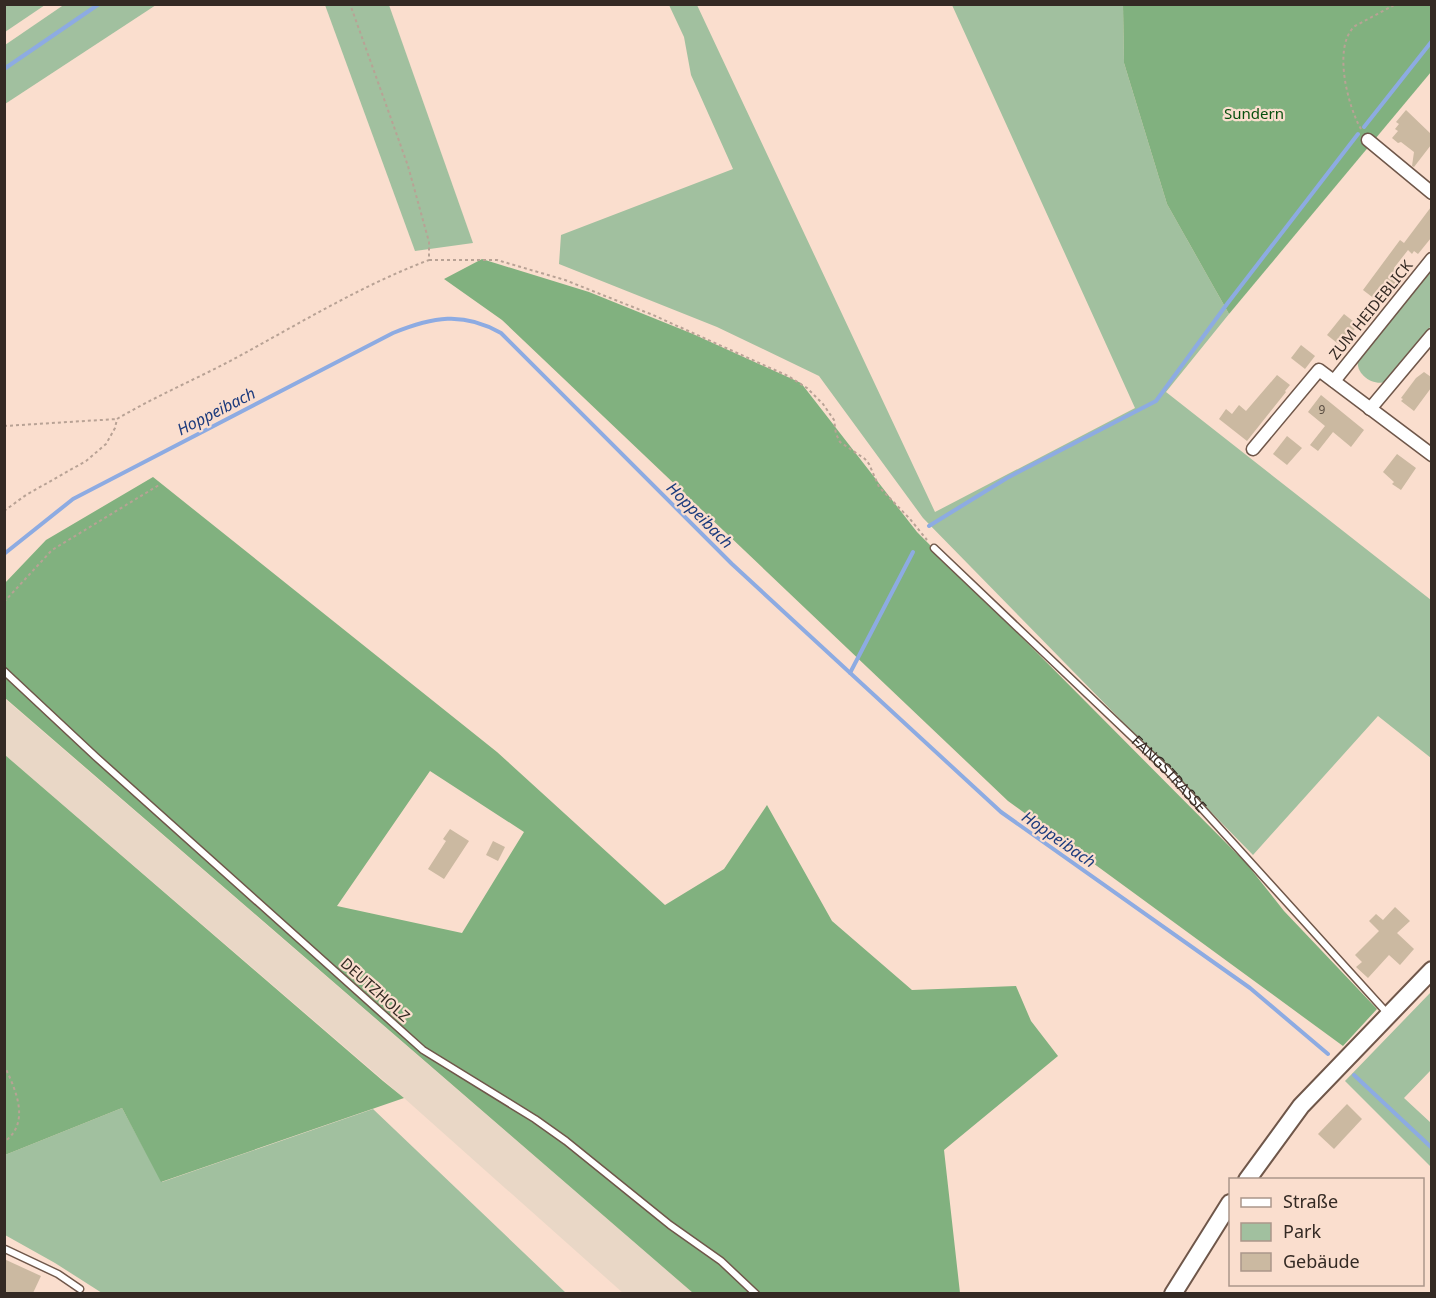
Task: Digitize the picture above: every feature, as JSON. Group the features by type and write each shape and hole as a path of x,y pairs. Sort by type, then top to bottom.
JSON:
{"main road":[{"path":"1248,1178 1301,1106 1431,970"},
{"path":"1173,1293 1229,1205"}],"street":[{"path":"1368,140 1431,193"},
{"name":"ZUM HEIDEBLICK","path":"1334,381 1431,259"},
{"path":"1370,409 1431,335"},
{"path":"1253,450 1319,370 1431,455"}],"lane":[{"name":"FANGSTRASSE","path":"934,548 1167,770 1388,1014"},
{"name":"DEUTZHOLZ","path":"4,671 96,757 423,1050 535,1119 566,1141 670,1225 721,1261 756,1293"},
{"path":"5,1248 58,1274 80,1289"}],"path":[{"path":"350,4 408,166 429,242 429,260"},
{"path":"1368,140 1351,108 1343,61 1345,42 1355,26 1396,4"},
{"path":"4,426 117,419 230,361 366,286 429,260 497,260 555,276 653,315 788,376 807,388 823,404 834,420 840,442 865,459 879,487 934,548"},
{"path":"4,511 26,495 86,461 106,444 117,419"},
{"path":"4,602 52,550 159,484"},
{"path":"4,1065 15,1087 20,1108 18,1128 4,1142"}],"shaded area":[{"path":"4,698 693,1293 623,1293 404,1098 5,755"}],"green space":[{"path":"5,4 45,4 45,5 5,32"},
{"path":"65,4 156,5 5,104 5,45"},
{"path":"325,5 389,5 473,243 415,251"},
{"path":"669,5 697,5 935,512 1135,408 952,5 1123,5 1124,63 1167,204 1229,314 1166,392 1431,600 1431,758 1378,716 1253,855 923,518 819,376 717,327 559,264 561,235 733,169 691,75 684,37"},
{"name":"Sundern","path":"1123,5 1431,5 1431,72 1229,314 1167,204 1124,63"},
{"path":"482,259 589,292 693,334 801,383 917,532 1246,863 1284,911 1377,1009 1343,1046 1008,801 502,320 444,279"},
{"path":"1431,263 1431,326 1386,382 1375,382 1366,378 1359,369 1358,359"},
{"path":"153,477 497,752 665,905 724,869 767,805 832,921 912,990 1016,986 1031,1021 1058,1056 944,1150 960,1293 693,1293 5,698 4,584 46,540","holes":["430,771 524,832 462,933 337,906"]},
{"path":"5,755 404,1098 161,1182 122,1108 5,1155"},
{"path":"1431,992 1431,1070 1404,1098 1431,1123 1431,1167 1345,1081"},
{"path":"122,1108 162,1182 373,1109 566,1293 102,1293 5,1235 5,1155"}],"building":[{"path":"1406,110 1431,134 1431,145 1414,167 1412,166 1414,152 1392,138 1398,131 1395,129 1399,124 1396,122"},
{"path":"1431,207 1431,238 1418,254 1414,251 1412,254 1408,250 1394,268 1400,273 1398,275 1400,277 1380,303 1363,290 1400,240 1404,243"},
{"path":"1344,314 1358,325 1341,346 1327,335"},
{"path":"1301,345 1315,356 1305,369 1291,358"},
{"path":"1424,372 1431,377 1431,388 1414,411 1401,401 1403,399 1401,398 1416,378"},
{"path":"1277,375 1290,385 1247,441 1219,419 1226,409 1232,414 1239,405 1246,411"},
{"path":"1321,395 1364,430 1351,447 1333,432 1318,451 1310,445 1325,426 1308,412"},
{"path":"1287,436 1302,448 1287,465 1273,454"},
{"path":"1397,454 1416,468 1401,490 1392,484 1394,482 1383,472"},
{"path":"450,829 469,841 444,879 428,869 446,841 443,839"},
{"path":"493,841 505,847 498,861 486,855"},
{"path":"1395,907 1410,921 1397,933 1414,949 1400,965 1389,955 1368,978 1356,967 1362,962 1355,955 1379,931 1369,921 1376,914 1383,920"},
{"path":"1347,1104 1362,1119 1334,1149 1318,1134"},
{"path":"4,1259 41,1276 33,1293 4,1293"}],"waterway":[{"path":"4,69 99,4"},
{"path":"1364,127 1432,41"},
{"path":"929,526 1007,478 1156,401 1227,304 1358,134"},
{"name":"Hoppeibach","path":"4,554 73,499 393,333 434,320 474,321 501,333 732,564 1001,812 1250,988 1328,1054"},
{"path":"850,673 913,552"},
{"name":"Hoppeibach","path":"1354,1075 1432,1148"}]}
